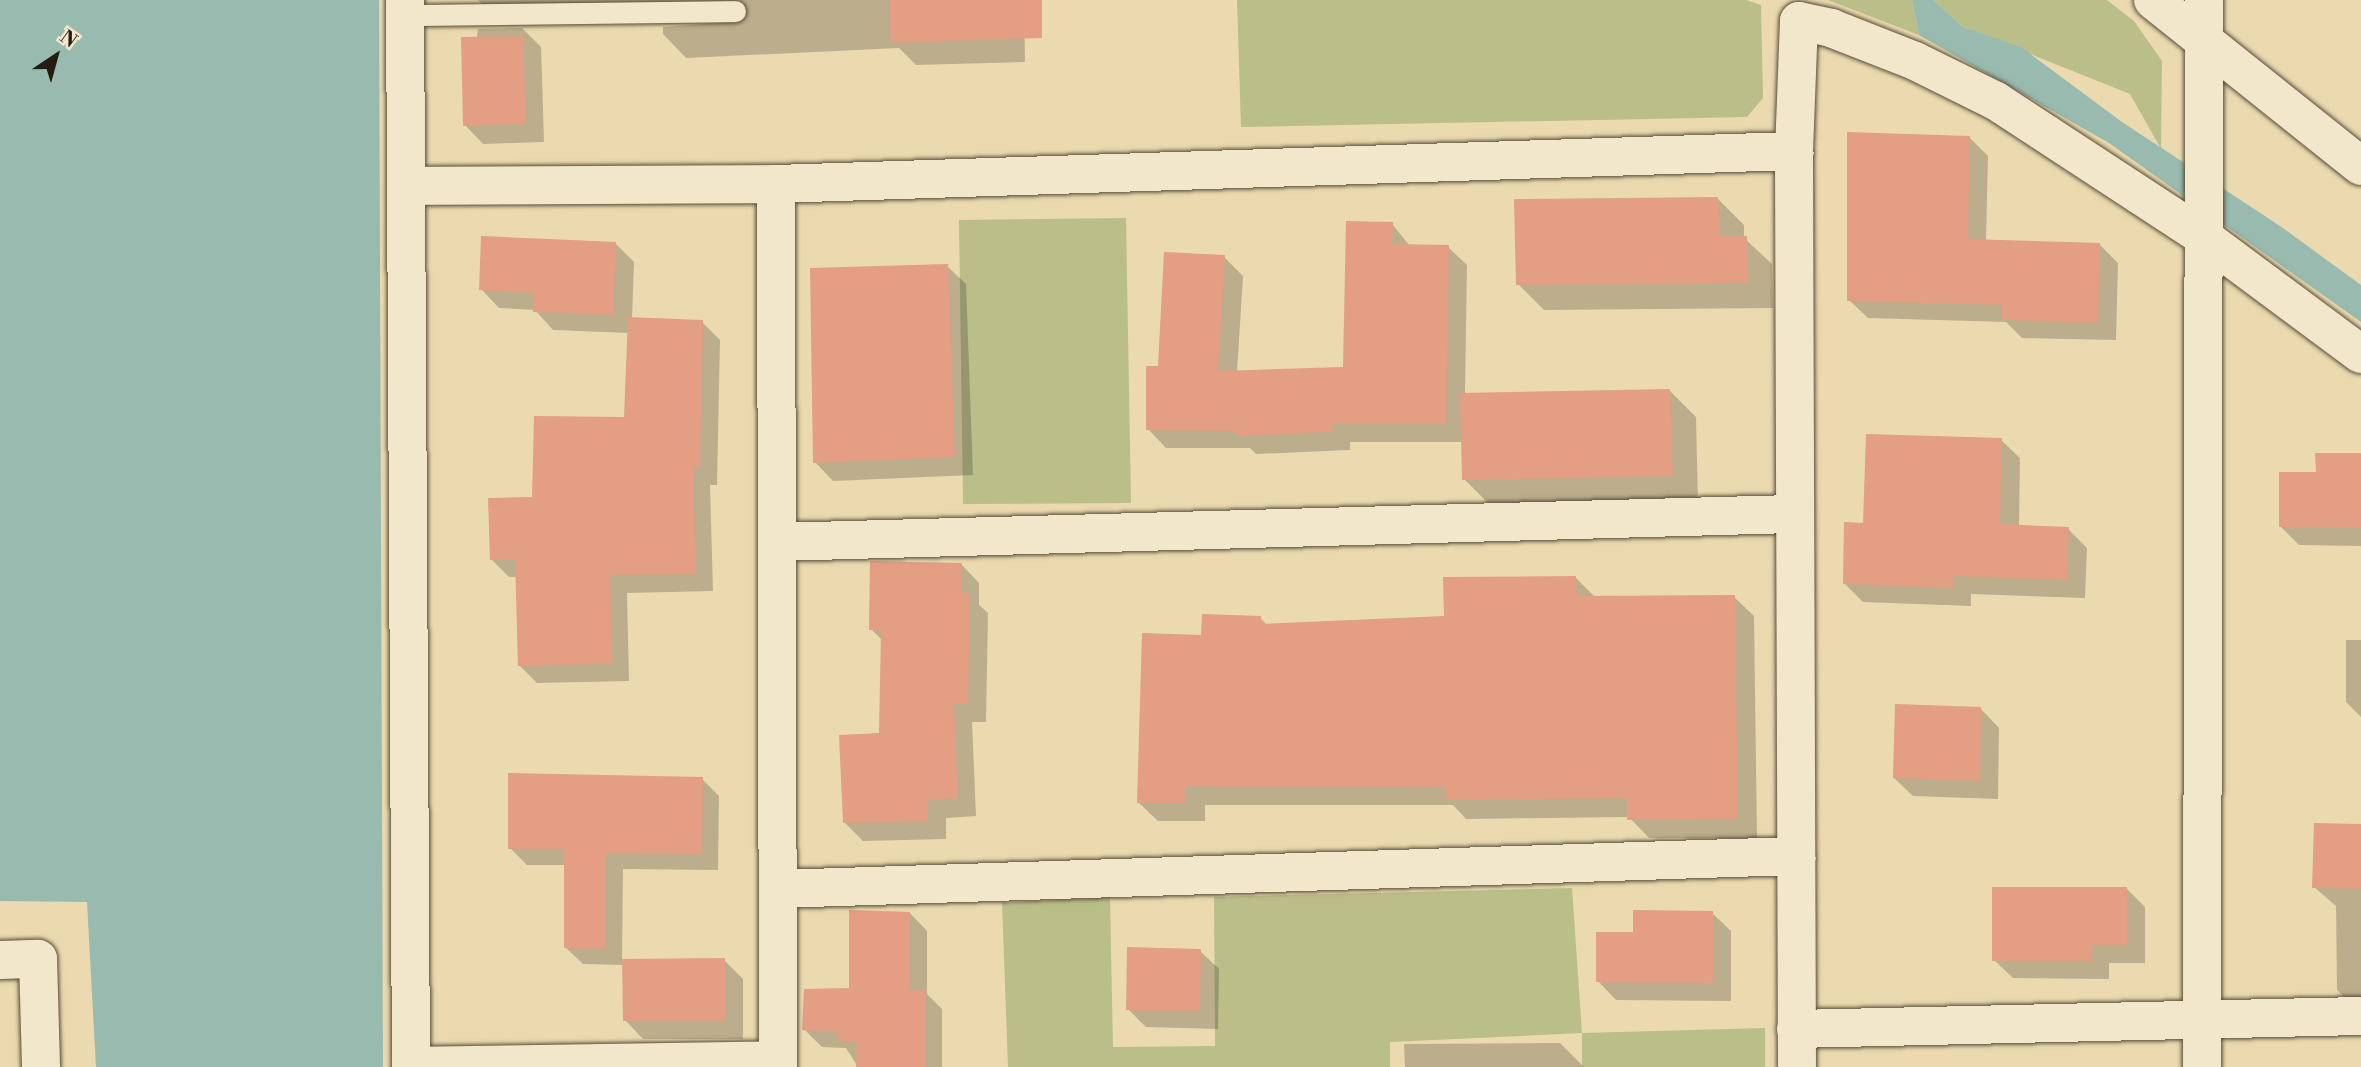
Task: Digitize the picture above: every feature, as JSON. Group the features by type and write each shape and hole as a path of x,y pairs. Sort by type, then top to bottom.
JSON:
{"street":[{"path":"2153,0 2361,166"},
{"path":"2202,1067 2204,0"},
{"path":"407,8 411,1066 778,1063 776,184"},
{"path":"1797,1067 1794,151 1799,21 1831,28 1915,61 1996,101 2202,236 2361,354"},
{"path":"408,186 776,184 1794,151"},
{"path":"777,542 1795,514"},
{"path":"778,889 1796,856"},
{"path":"0,960 38,959 41,1067"},
{"path":"1796,1029 2361,1016"}],"lane":[{"path":"407,8 735,11"}],"green space":[{"path":"1237,0 1746,0 1761,5 1763,98 1747,117 1241,127"},
{"path":"1828,0 1912,0 1919,35"},
{"path":"1933,0 2107,0 2134,21 2162,61 2161,149 2130,94 1963,27"},
{"path":"1126,218 1131,503 963,504 959,220"},
{"path":"1572,888 1582,1033 1390,1042 1390,1067 1008,1067 1002,903 1110,897 1113,1047 1215,1046 1214,897"},
{"path":"1765,1028 1765,1067 1582,1067 1582,1033"}],"water":[{"path":"0,0 379,0 383,1067 96,1067 87,902 0,901"},
{"path":"1912,0 1933,0 1963,27 2021,47 2122,122 2280,226 2361,285 2361,322 2109,143 1919,35"}],"building":[{"path":"889,0 1042,0 1042,38 891,43"},
{"path":"523,36 526,124 463,126 461,37"},
{"path":"1847,132 1970,136 1968,239 2100,243 2098,323 2002,320 2002,305 1847,301"},
{"path":"1718,197 1720,236 1747,236 1748,283 1516,285 1514,199"},
{"path":"1346,221 1393,222 1392,244 1449,245 1446,424 1332,424 1333,432 1235,436 1235,431 1146,430 1146,366 1158,366 1164,252 1225,255 1218,371 1343,367"},
{"path":"481,236 616,242 613,315 533,312 534,293 479,290"},
{"path":"948,264 955,457 813,463 810,268"},
{"path":"628,317 703,320 700,468 693,467 696,574 610,575 612,664 518,666 515,559 490,560 488,498 532,497 534,416 624,417"},
{"path":"1670,389 1673,476 1462,480 1460,393"},
{"path":"1866,434 2002,438 2000,524 2069,527 2067,580 1953,576 1953,588 1843,584 1844,522 1863,523"},
{"path":"2315,453 2361,453 2361,528 2279,527 2279,472 2316,472"},
{"path":"870,561 962,563 961,593 970,593 968,704 954,704 958,798 928,800 928,821 843,823 839,735 879,733 881,630 869,630"},
{"path":"1576,576 1577,596 1735,595 1738,819 1627,820 1627,798 1445,800 1445,787 1186,786 1186,803 1137,803 1142,633 1201,635 1202,614 1261,616 1261,624 1444,616 1443,577"},
{"path":"1895,704 1981,707 1980,781 1893,778"},
{"path":"508,773 703,777 702,854 606,853 605,949 564,948 564,849 508,849"},
{"path":"2314,823 2361,824 2361,889 2312,888"},
{"path":"1992,887 2127,887 2127,945 2091,945 2091,961 1992,961"},
{"path":"849,910 910,912 909,990 925,990 925,1067 856,1067 857,1042 837,1041 837,1032 802,1030 804,989 849,988"},
{"path":"1633,910 1713,911 1713,983 1596,982 1596,932 1633,932"},
{"path":"1127,947 1201,949 1200,1011 1126,1010"},
{"path":"725,958 725,1021 623,1021 622,959"}]}
